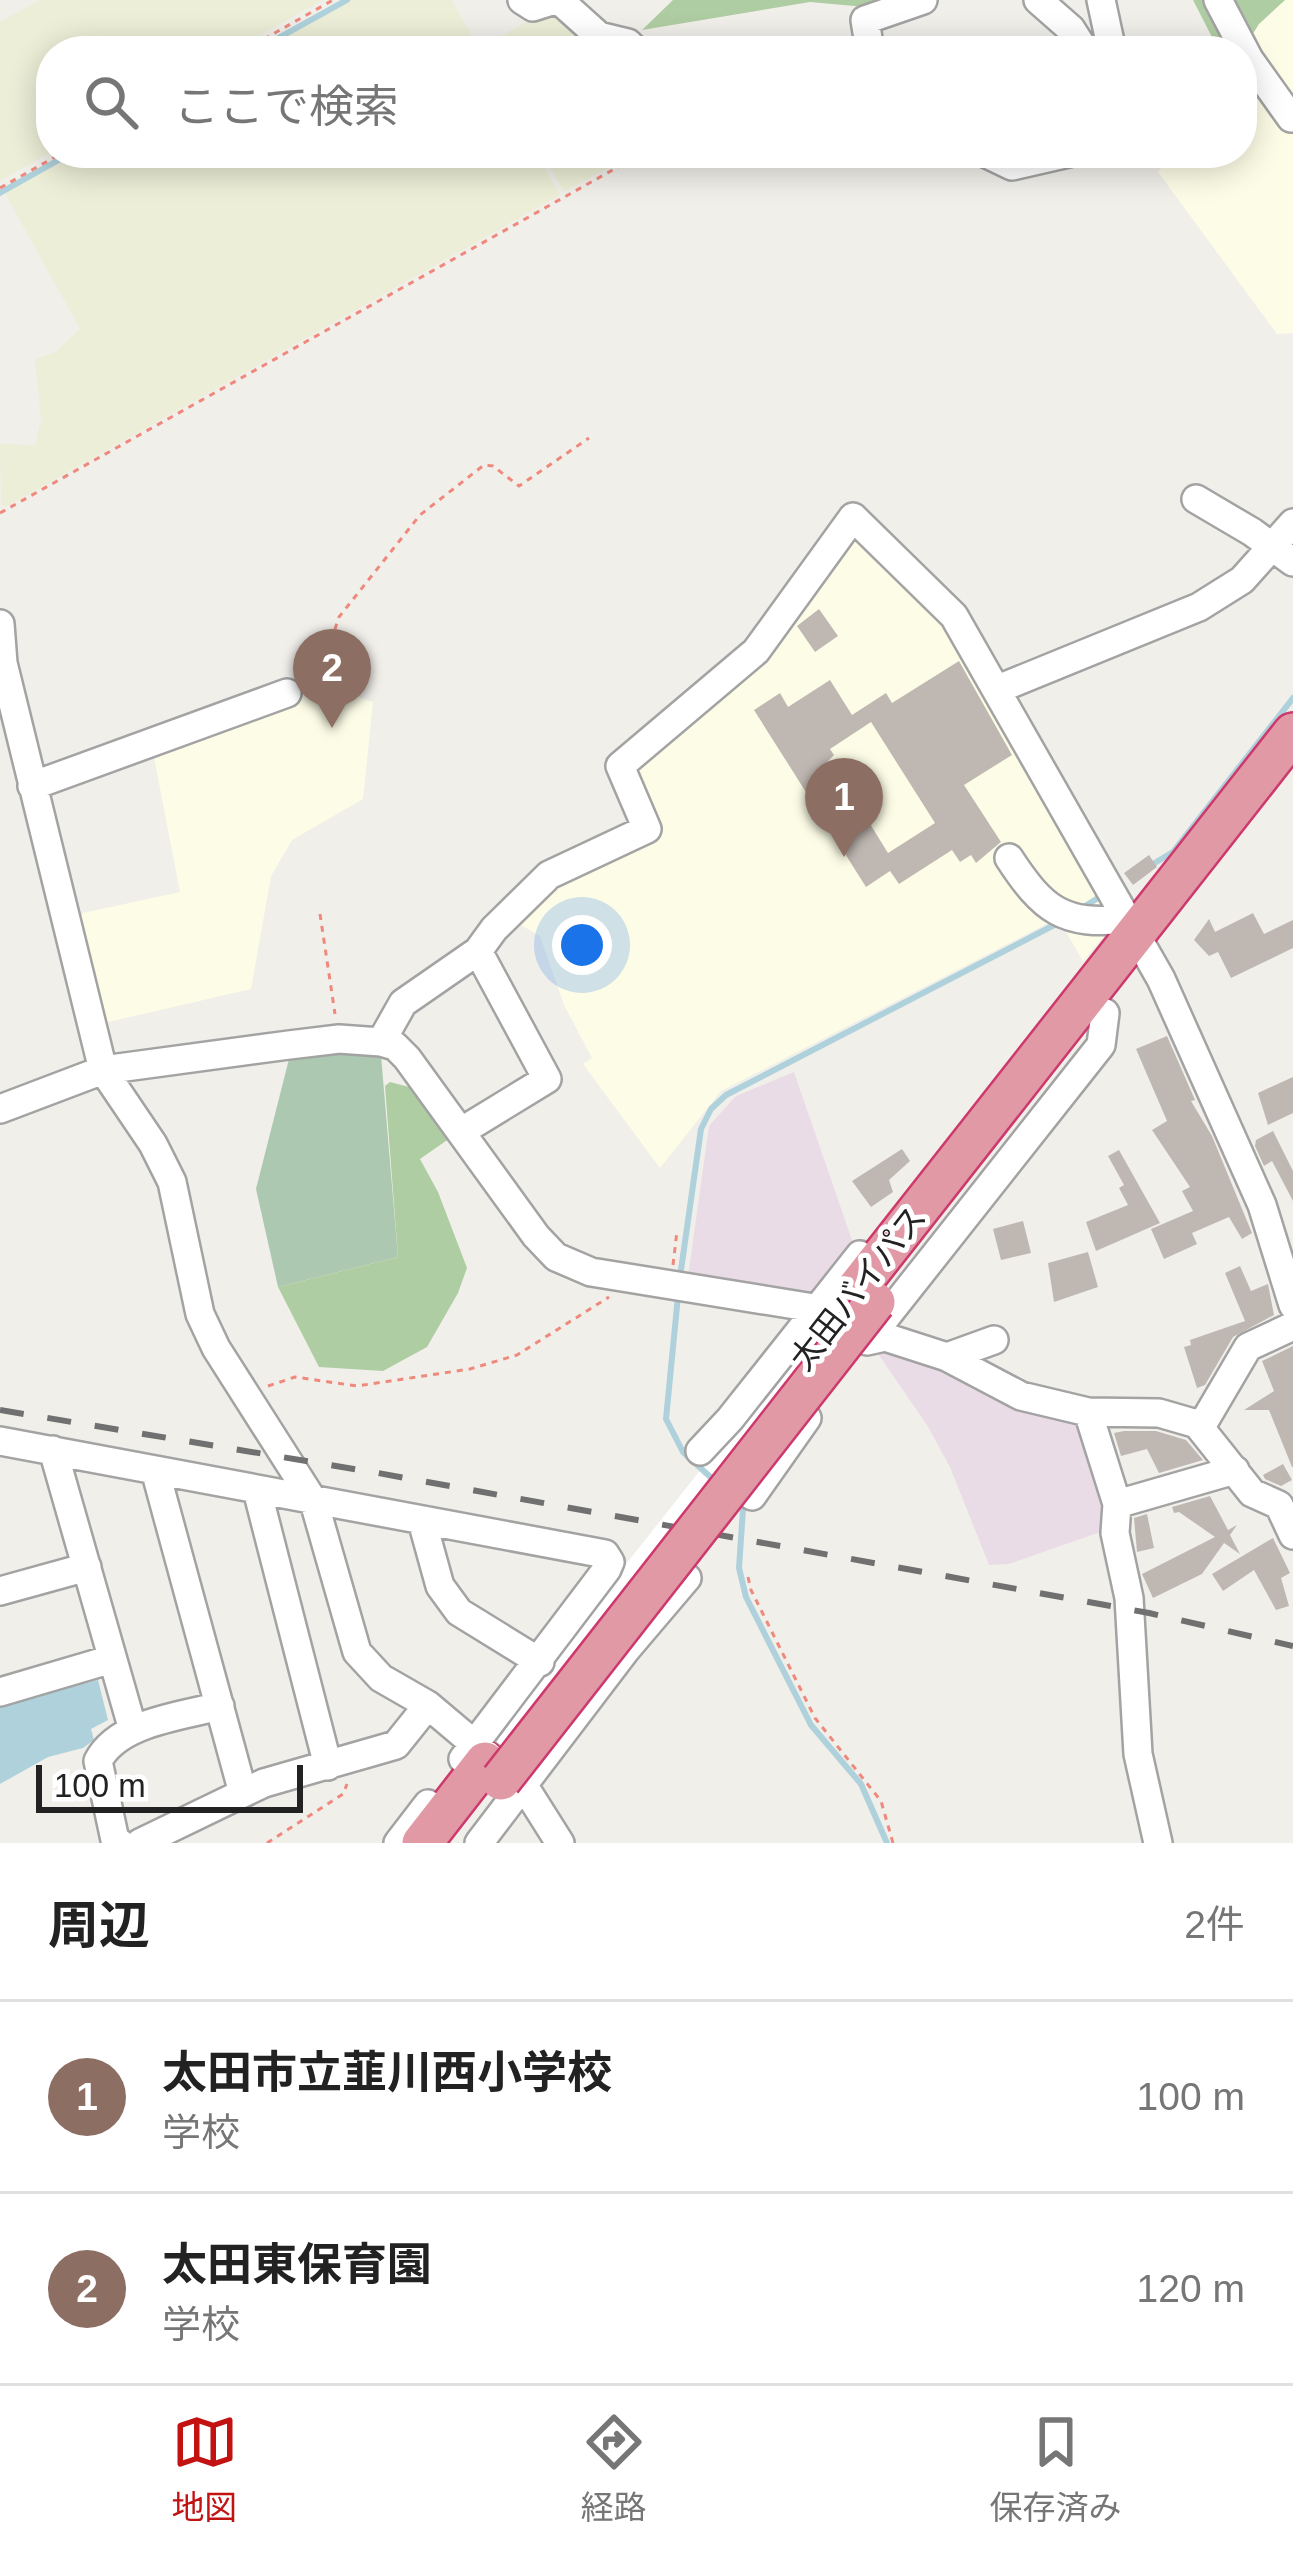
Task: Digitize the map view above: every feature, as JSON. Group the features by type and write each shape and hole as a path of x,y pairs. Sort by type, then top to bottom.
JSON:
{"highway":[{"name":"太田バイパス","path":"422,1843 496,1768 872,1320 1103,996 1137,937 1293,733"},
{"name":"太田バイパス","path":"1137,937 1293,774"},
{"name":"太田バイパス","path":"451,1843 496,1768"}],"street":[{"path":"522,0 533,8 557,0 598,36"},
{"path":"868,36 865,20 922,0"},
{"path":"1038,0 1075,36"},
{"path":"1101,0 1109,36"},
{"path":"1218,0 1237,36"},
{"path":"1257,69 1291,118"},
{"path":"1196,500 1282,554"},
{"path":"381,1042 403,1003 478,951 549,874 647,829 620,766 757,651 853,517 954,616 998,688 1137,937 1262,1205 1293,1305"},
{"path":"998,688 1199,607 1282,554 1293,524"},
{"path":"0,623 3,663 104,1070 172,1182 200,1314 216,1348 314,1502 357,1652 380,1678 428,1705 496,1768 560,1843"},
{"path":"32,787 287,693"},
{"path":"1009,859 1034,896 1061,914 1137,937"},
{"path":"462,1131 547,1079 478,951"},
{"path":"700,1451 1072,990 1103,996"},
{"path":"0,1109 104,1070 339,1040 395,1046 556,1257 591,1272 678,1288 818,1309 834,1299 1021,1396 1088,1412 1159,1413 1201,1427 1252,1493 1286,1502 1293,1535"},
{"path":"752,1496 872,1320"},
{"path":"1201,1427 1248,1347 1293,1326"},
{"path":"947,1357 994,1340"},
{"path":"1088,1412 1117,1504 1115,1533 1129,1598 1138,1754 1158,1843"},
{"path":"0,1441 605,1554 610,1562 607,1569 540,1661 496,1768 478,1843"},
{"path":"53,1450 133,1730"},
{"path":"155,1470 243,1793"},
{"path":"1117,1504 1235,1471"},
{"path":"256,1490 337,1763"},
{"path":"422,1521 440,1586 459,1612 540,1661"},
{"path":"0,1591 86,1567"},
{"path":"398,1843 496,1768 625,1651 687,1578"},
{"path":"0,1692 112,1659"},
{"path":"140,1843 264,1783 396,1745 428,1705"},
{"path":"120,1843 98,1760 104,1750 133,1730 220,1706"}],"path":[{"path":"269,36 333,0"},
{"path":"0,188 36,168"},
{"path":"0,513 616,168"},
{"path":"287,693 330,644 339,617 420,515 484,465 493,466 519,486 589,438"},
{"path":"320,914 339,1040"},
{"path":"677,1231 678,1288"},
{"path":"247,1393 296,1377 357,1386 517,1355 636,1281"},
{"path":"748,1577 815,1718 881,1802 893,1843"},
{"path":"267,1843 343,1794 352,1771 337,1763"}],"shaded area":[{"path":"40,0 323,0 259,36 36,36 36,161 0,181 0,22"},
{"path":"351,0 452,0 472,36 287,36"},
{"path":"1285,0 1293,0 1293,333 1277,334 1158,172 1161,168 1257,168 1257,36 1251,36"},
{"path":"556,5 583,29 570,36 501,36"},
{"path":"49,168 545,168 560,195 6,507 1,505 0,444 35,445 41,419 35,359 54,353 80,329 5,193"},
{"path":"550,168 608,168 564,192"},
{"path":"863,537 944,620 1117,920 1083,961 1058,918 721,1091 660,1168 583,1064 592,1058 564,1005 540,936 514,921 555,882 658,833 632,767 780,641 847,540"},
{"path":"308,680 373,702 363,799 292,840 271,876 251,989 104,1023 79,918 83,913 180,892 153,752 288,701"},
{"path":"339,1053 381,1055 398,1257 278,1287 256,1189 289,1059"},
{"path":"794,1072 853,1243 813,1301 687,1284 709,1126 736,1096"},
{"path":"879,1350 920,1355 1078,1419 1104,1485 1109,1529 1009,1564 989,1565 950,1467"}],"green space":[{"path":"673,0 934,0 910,11 810,2 642,30"},
{"path":"1193,0 1285,0 1251,36 1211,36"},
{"path":"390,1082 413,1088 453,1136 420,1159 467,1268 427,1347 383,1371 319,1367 278,1287 398,1257 385,1086"}],"water":[{"path":"98,1680 108,1720 91,1729 94,1740 83,1748 48,1757 0,1784 0,1704"}],"pier":[{"path":"849,1282 885,1310 509,1789 472,1759"}],"building":[{"path":"819,609 838,636 815,652 797,626"},
{"path":"959,661 1012,755 964,785 1001,842 976,863 971,855 960,862 952,850 899,884 890,871 866,887 754,710 780,693 788,707 830,680 852,715 886,693 892,703","holes":["871,722 935,823 888,853 867,819 861,822 825,764 834,755 830,749"]},
{"path":"1149,855 1157,867 1133,885 1124,873"},
{"path":"1253,913 1264,934 1293,920 1293,948 1231,978 1218,952 1209,956 1194,940 1209,919 1215,932"},
{"path":"1167,1036 1195,1100 1191,1101 1212,1136 1252,1233 1242,1239 1229,1217 1192,1233 1197,1244 1164,1259 1151,1229 1193,1211 1182,1191 1190,1187 1152,1130 1167,1121 1136,1049"},
{"path":"1293,1077 1293,1113 1268,1125 1258,1093"},
{"path":"1273,1131 1293,1171 1293,1201 1272,1161 1264,1166 1255,1146 1256,1140"},
{"path":"902,1149 910,1161 889,1180 893,1192 871,1207 852,1181"},
{"path":"1119,1150 1160,1223 1096,1251 1086,1222 1128,1205 1119,1188 1124,1185 1108,1156"},
{"path":"1023,1221 1031,1253 1001,1260 993,1229"},
{"path":"1088,1252 1098,1287 1054,1302 1048,1263"},
{"path":"1240,1266 1251,1291 1268,1284 1274,1315 1233,1337 1205,1385 1197,1388 1184,1347 1191,1345 1190,1340 1245,1321 1225,1273"},
{"path":"1293,1346 1292,1467 1269,1410 1244,1410 1274,1391 1262,1361"},
{"path":"1156,1431 1186,1440 1203,1460 1159,1473 1147,1449 1121,1456 1114,1433"},
{"path":"1283,1464 1292,1480 1281,1486 1265,1479 1263,1475"},
{"path":"1210,1496 1228,1530 1237,1525 1230,1535 1240,1554 1224,1543 1202,1574 1153,1598 1142,1574 1215,1537 1174,1513 1172,1507"},
{"path":"1147,1514 1154,1548 1137,1552 1134,1518"},
{"path":"1273,1538 1290,1573 1281,1578 1289,1606 1276,1610 1254,1570 1223,1591 1212,1574"}],"waterway":[{"path":"282,36 347,0"},
{"path":"0,193 44,168"},
{"path":"1148,867 1173,852 1293,698"},
{"path":"1082,908 1106,893"},
{"path":"680,1277 701,1129 711,1109 726,1095 1060,922"},
{"path":"678,1296 666,1419 683,1452 718,1484"},
{"path":"736,1502 743,1509 739,1568 746,1597 811,1725 861,1784 887,1843"}],"railway":[{"path":"0,1410 378,1473 1149,1613 1293,1646"}],"place":[{"name":"太田東保育園","path":"332,728"},
{"name":"太田市立韮川西小学校","path":"844,857"}]}
